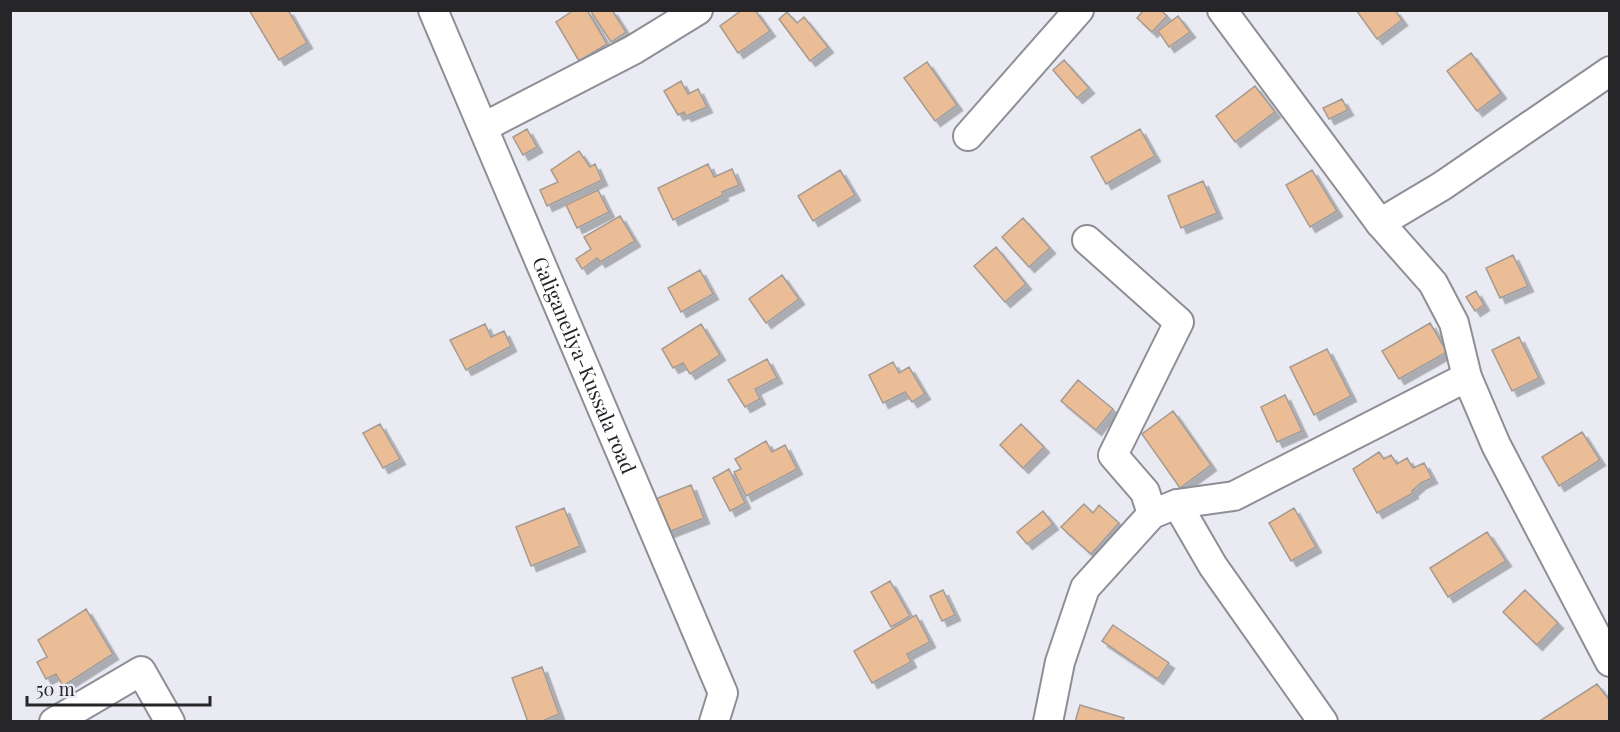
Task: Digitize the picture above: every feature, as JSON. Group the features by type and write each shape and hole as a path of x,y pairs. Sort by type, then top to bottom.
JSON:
{"street":[{"path":"484,127 633,50 698,10"},
{"path":"968,136 1079,10"},
{"path":"1222,10 1380,223 1433,283 1454,322 1467,377 1496,445 1610,662"},
{"name":"Galiganeliya-Kussala road","path":"440,13 484,127 723,693 714,722"},
{"path":"1380,223 1442,186 1610,71"},
{"path":"1087,240 1179,322 1113,455 1145,492 1165,509 1213,566 1323,722"},
{"path":"1048,722 1060,662 1085,588 1165,509 1234,496 1467,377"},
{"path":"54,722 141,671 170,722"}],"building":[{"path":"249,10 288,10 307,43 279,60"},
{"path":"574,10 587,10 607,44 579,61 556,22"},
{"path":"590,10 612,10 626,32 611,42"},
{"path":"742,10 755,10 770,31 738,53 720,26"},
{"path":"1144,10 1161,10 1167,16 1152,32 1137,18"},
{"path":"1356,10 1395,10 1402,20 1377,39"},
{"path":"787,12 797,23 804,17 828,47 810,61 779,19"},
{"path":"1178,16 1190,32 1169,47 1158,31"},
{"path":"1471,53 1501,93 1477,111 1447,71"},
{"path":"1064,60 1089,88 1077,98 1053,70"},
{"path":"927,62 957,105 935,121 904,78"},
{"path":"681,81 688,94 698,89 707,107 686,116 684,112 678,115 664,91"},
{"path":"1255,86 1275,112 1235,142 1216,116"},
{"path":"1342,99 1348,110 1329,119 1323,108"},
{"path":"527,129 537,147 523,155 513,137"},
{"path":"1140,129 1155,156 1106,184 1091,157"},
{"path":"579,151 590,167 595,164 602,180 547,206 540,190 558,182 551,170"},
{"path":"708,164 714,177 732,169 739,185 673,220 658,188"},
{"path":"840,170 855,195 813,221 798,196"},
{"path":"1312,170 1337,211 1310,227 1286,185"},
{"path":"1203,181 1217,213 1181,228 1168,196"},
{"path":"598,190 609,212 577,228 566,205"},
{"path":"620,216 635,241 600,262 597,258 582,269 576,259 591,249 584,237"},
{"path":"1023,218 1050,248 1029,267 1002,237"},
{"path":"996,247 1026,284 1005,302 974,266"},
{"path":"1513,255 1528,286 1500,298 1486,268"},
{"path":"700,270 713,294 681,312 668,288"},
{"path":"782,275 799,299 766,323 749,299"},
{"path":"1476,291 1484,305 1475,311 1466,297"},
{"path":"1430,323 1447,352 1399,379 1382,351"},
{"path":"485,324 491,337 504,331 511,346 466,370 450,340"},
{"path":"701,324 720,355 690,374 683,363 673,368 662,349"},
{"path":"1519,337 1539,378 1512,391 1492,350"},
{"path":"1327,349 1351,396 1314,415 1290,367"},
{"path":"767,359 777,378 755,389 760,399 745,407 728,380"},
{"path":"893,362 899,373 909,367 925,394 912,402 905,392 883,403 869,375"},
{"path":"1078,380 1113,409 1096,430 1061,401"},
{"path":"1285,395 1302,431 1277,442 1261,407"},
{"path":"1173,411 1211,465 1180,488 1142,434"},
{"path":"380,424 400,459 383,468 363,433"},
{"path":"1021,424 1044,447 1023,468 1000,445"},
{"path":"1582,432 1600,460 1559,486 1542,457"},
{"path":"766,441 772,452 785,445 797,469 746,496 734,472 741,469 735,459"},
{"path":"1379,452 1384,459 1391,455 1397,464 1407,458 1413,468 1424,463 1432,478 1421,483 1412,491 1413,493 1377,513 1353,469"},
{"path":"729,469 745,503 730,511 713,478"},
{"path":"691,485 704,518 666,533 653,500"},
{"path":"1084,504 1093,513 1099,505 1119,523 1091,554 1061,527"},
{"path":"564,508 580,546 531,566 516,527"},
{"path":"1294,508 1316,547 1291,561 1269,523"},
{"path":"1043,511 1053,524 1027,544 1017,532"},
{"path":"1487,532 1506,561 1448,597 1430,568"},
{"path":"890,581 910,616 891,627 871,592"},
{"path":"943,590 955,615 942,621 930,596"},
{"path":"1525,590 1558,623 1537,645 1503,612"},
{"path":"86,609 113,654 63,686 56,674 46,679 37,662 47,657 38,640"},
{"path":"916,615 930,642 907,654 911,662 872,683 854,651"},
{"path":"1113,625 1169,663 1158,679 1102,641"},
{"path":"542,667 559,714 540,722 528,722 512,678"},
{"path":"1597,684 1610,701 1610,722 1538,722"},
{"path":"1080,705 1124,718 1122,722 1075,722"}]}
